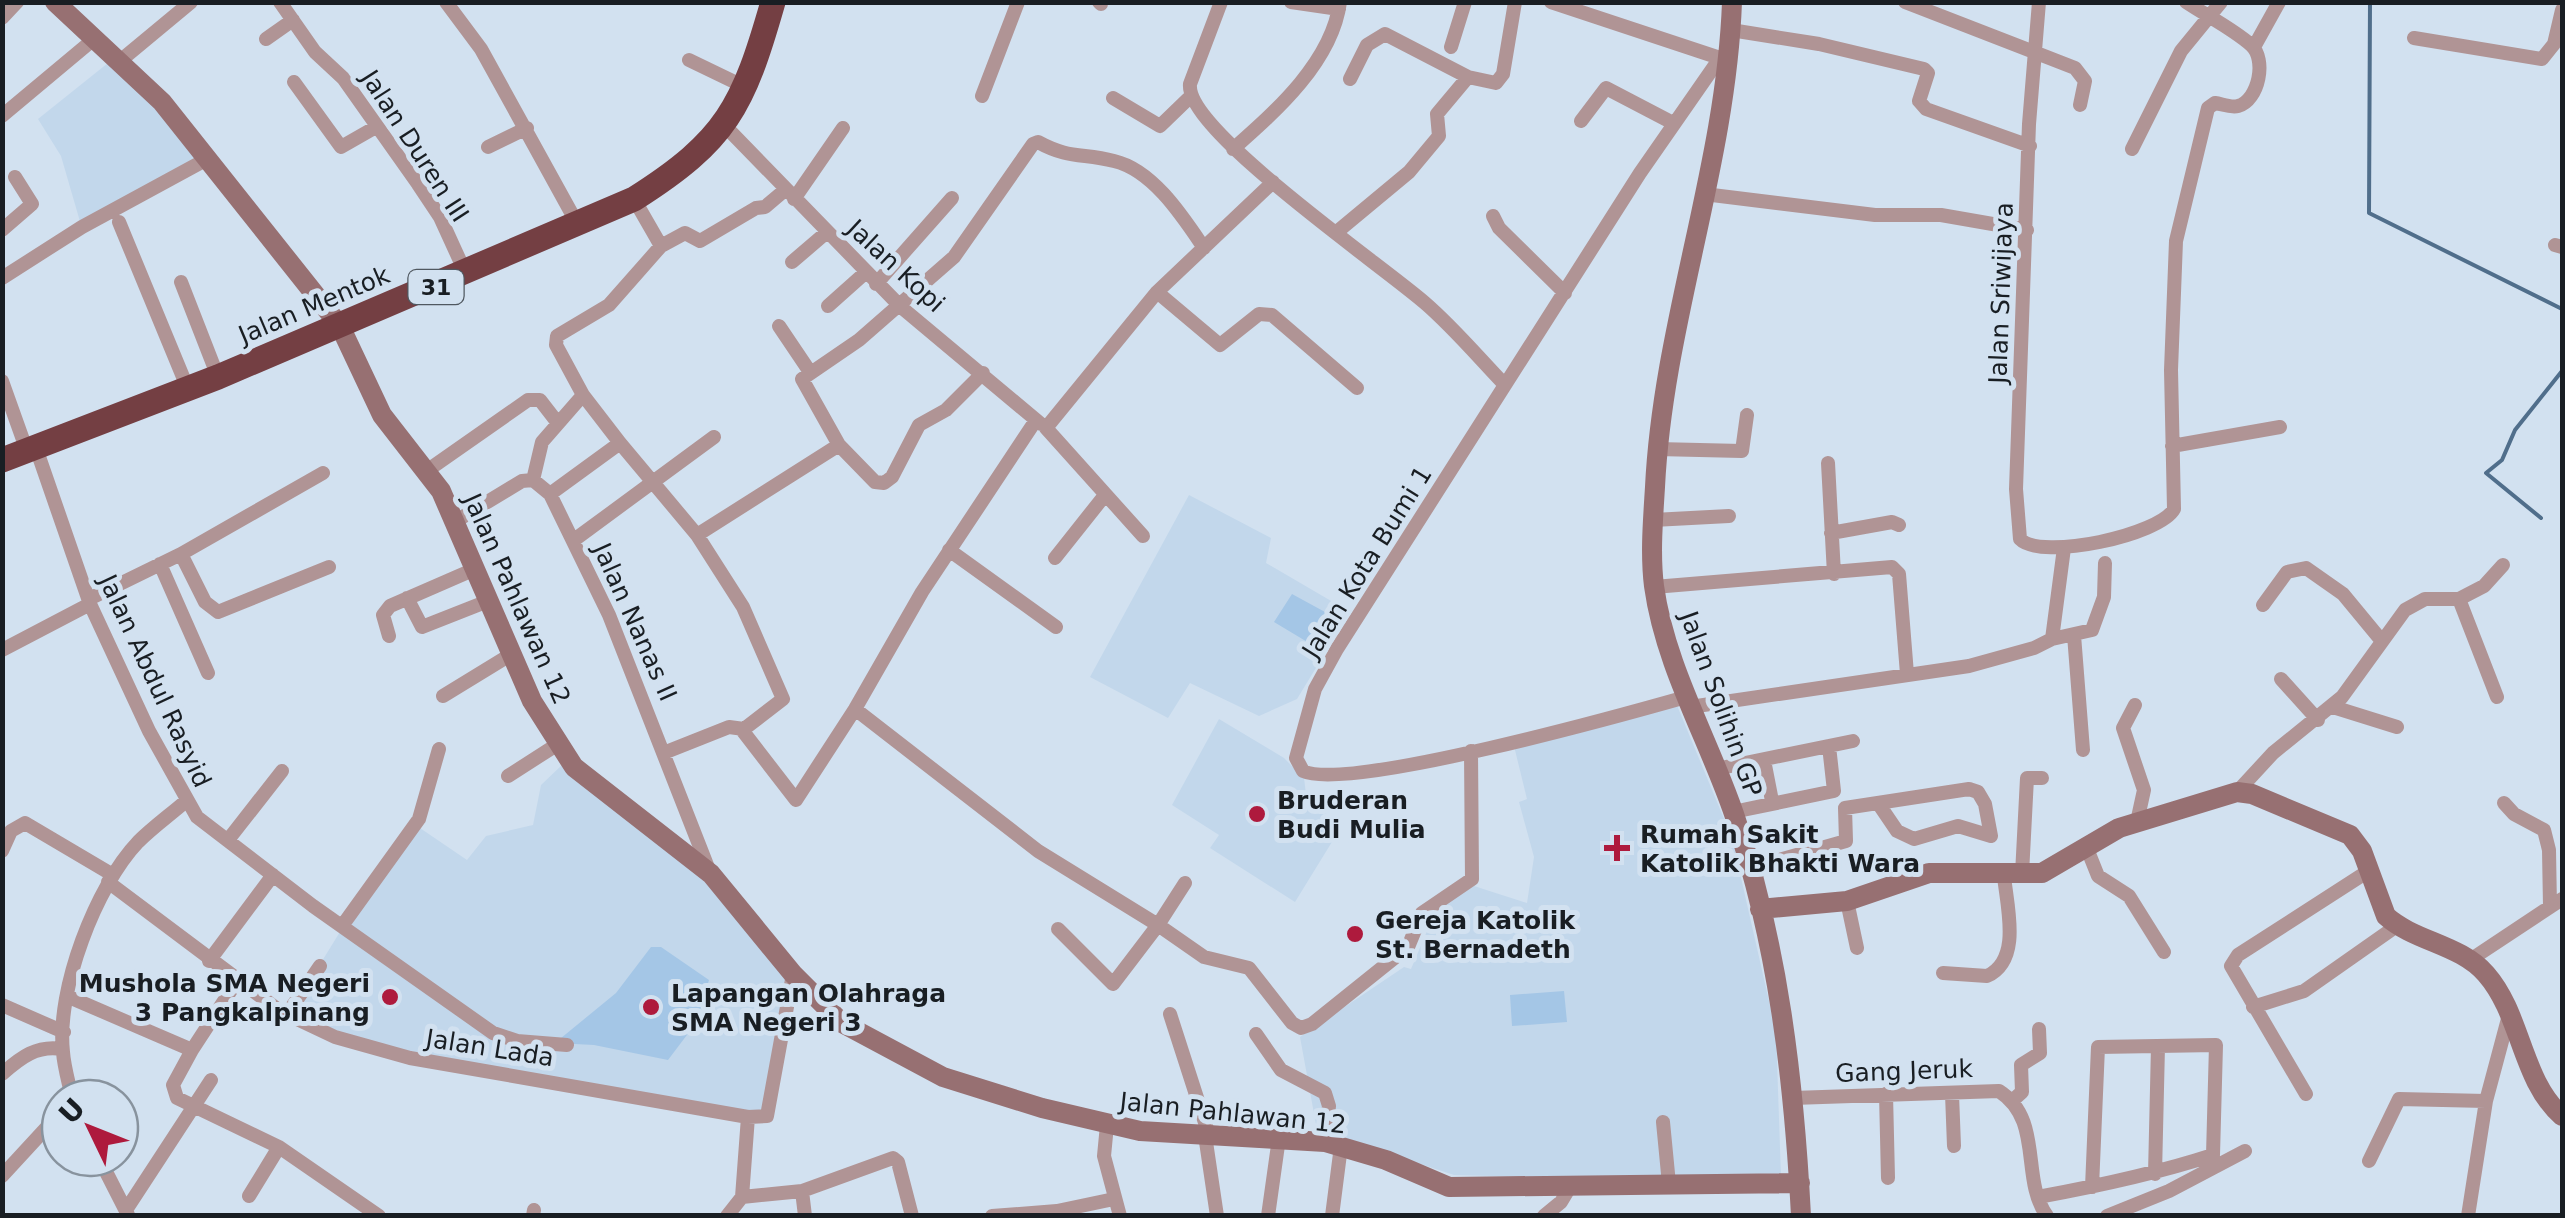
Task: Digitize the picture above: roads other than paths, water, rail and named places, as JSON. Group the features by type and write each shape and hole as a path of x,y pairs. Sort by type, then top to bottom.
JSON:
{"highway":[{"name":"Jalan Mentok","path":"2,460 218,377 634,199 681,169 725,126 745,88 772,2"}],"main road":[{"name":"Jalan Solihin GP","path":"1732,2 1731,30 1704,194 1670,352 1657,449 1654,587 1688,702 1733,812 1751,868 1778,985 1793,1098 1801,1216"},
{"name":"Jalan Pahlawan 12","path":"68,7 208,158 340,326 382,415 428,470 456,520 510,655 558,744 588,781 711,874 794,974 842,1023 944,1078 1107,1125 1333,1144 1449,1186 1800,1183"},
{"path":"1760,909 1847,901 1929,873 2013,875 2051,869 2086,846 2138,822 2236,792 2341,829 2356,841 2381,908 2398,925 2470,960 2494,984 2543,1096 2562,1116"}],"street":[{"path":"2,18 17,2"},
{"path":"120,61 191,2"},
{"name":"Jalan Duren III","path":"280,2 315,52 343,78 440,217 466,274"},
{"path":"446,2 481,49 578,226"},
{"path":"982,96 1018,2"},
{"path":"1113,98 1160,126 1190,97 1192,76 1221,2"},
{"path":"1233,149 1289,95 1328,44 1339,6 1291,2"},
{"path":"1452,47 1465,2"},
{"path":"1350,80 1367,45 1386,34 1468,76 1496,83 1502,78 1515,2"},
{"path":"1551,2 1724,59"},
{"path":"1906,2 2082,74 2080,106"},
{"name":"Jalan Sriwijaya","path":"2039,2 2016,473 2018,530 2028,546 2064,548"},
{"path":"2052,638 2064,548 2151,527 2169,518 2177,500 2172,446 2172,298 2178,224 2208,108 2215,102 2238,106 2252,94 2259,64 2254,47 2186,2"},
{"path":"2132,148 2181,51 2221,2"},
{"path":"2254,47 2279,2"},
{"path":"2414,38 2542,59 2554,44 2562,10"},
{"path":"266,40 293,20"},
{"path":"1731,30 1819,44 1926,70 1920,101 1926,109 2030,146"},
{"path":"2,116 94,39"},
{"name":"Jalan Kota Bumi 1","path":"1724,59 1673,124 1321,677 1296,758 1303,771 1322,774 1470,752 1688,702 2004,658 2052,638 2074,635"},
{"path":"689,60 745,88"},
{"path":"1338,231 1420,162 1438,136 1438,114 1468,76"},
{"path":"294,82 341,147 376,127"},
{"path":"1581,121 1606,88 1673,124"},
{"path":"1190,97 1233,149 1428,306 1505,386"},
{"name":"Jalan Kopi","path":"725,126 901,307 1041,424 1144,536"},
{"path":"488,147 527,128"},
{"path":"742,730 779,707 783,694 744,607 697,535 583,395 555,339 610,305 661,246 685,232 700,241 756,208 790,195 843,128"},
{"path":"983,373 946,410 918,425 892,477 884,483 875,482 839,445 802,384 810,372 901,307 954,258 1005,179 1037,142 1064,156 1114,161 1136,170 1204,248"},
{"path":"2,278 82,227 208,158"},
{"path":"2,230 32,204 15,178"},
{"path":"666,752 728,727 742,730 796,800 949,550 1041,424 1157,292 1274,182"},
{"path":"1704,194 1875,215 1942,215 2027,230"},
{"path":"828,306 871,278 952,198"},
{"path":"634,199 661,246"},
{"path":"1493,216 1499,228 1565,293"},
{"path":"119,222 188,389"},
{"path":"792,262 827,232"},
{"path":"181,282 218,377"},
{"path":"1157,292 1220,345 1260,314 1272,315 1358,388"},
{"path":"778,326 810,372"},
{"name":"Jalan Abdul Rasyid","path":"2,381 90,602 186,802 197,817 494,1033 517,1041 567,1045"},
{"path":"456,520 522,482 533,480 542,442 583,395"},
{"path":"428,470 528,400 540,400 556,422"},
{"path":"1657,449 1742,452 1747,415"},
{"path":"2172,446 2280,427"},
{"path":"574,540 714,437"},
{"path":"550,494 620,443"},
{"path":"697,535 839,445"},
{"path":"1828,463 1834,574"},
{"path":"2,650 323,473"},
{"name":"Jalan Nanas II","path":"533,480 550,494 574,540 666,752 711,874"},
{"path":"1055,558 1105,495"},
{"path":"1654,520 1729,516"},
{"path":"1831,533 1892,522 1899,525"},
{"path":"949,550 1056,627"},
{"path":"181,554 206,602 218,612 329,567"},
{"path":"2082,750 2074,635 2092,630 2100,613 2104,563"},
{"path":"160,564 208,673"},
{"path":"2236,792 2273,753 2333,707 2396,618 2418,602 2459,599 2484,586 2504,566"},
{"path":"2262,605 2287,572 2306,568 2343,594 2382,640"},
{"path":"388,636 386,609 475,569"},
{"path":"1654,587 1896,570 1906,674"},
{"path":"408,598 422,627 488,601"},
{"path":"2459,599 2497,698"},
{"path":"443,696 510,655"},
{"path":"2281,679 2318,720"},
{"path":"2135,706 2122,728 2144,790 2138,822"},
{"path":"2333,707 2396,727"},
{"path":"855,709 1038,851 1204,957 1249,968 1292,1023 1301,1028 1312,1024 1408,946 1422,913 1472,879 1470,752"},
{"path":"1716,769 1853,741"},
{"path":"508,776 558,744"},
{"path":"1733,812 1837,789 1829,746"},
{"path":"342,926 420,819 440,748"},
{"path":"1764,760 1772,802"},
{"path":"228,840 282,771"},
{"path":"1943,973 1987,976 2002,964 2010,934 2013,875 2026,778 2042,778"},
{"path":"1751,868 1846,841 1845,808 1878,802 1969,788 1986,804 1992,836 1958,826 1914,839 1897,831 1878,802"},
{"path":"68,1078 62,1049 68,997 82,944 110,879 138,842 186,802"},
{"path":"2470,960 2556,904 2544,830 2514,814 2504,803"},
{"name":"Jalan Lada","path":"2,851 11,831 25,823 110,879 209,962 286,1014 335,1038 410,1058 748,1117"},
{"path":"2086,846 2098,876 2129,896 2164,952"},
{"path":"2306,1094 2231,972 2233,960 2370,870"},
{"path":"209,962 273,875"},
{"path":"1058,929 1113,984 1185,883"},
{"path":"1847,901 1856,948"},
{"path":"2253,1007 2304,991 2398,925"},
{"path":"286,1014 320,966"},
{"path":"727,1216 742,1197 748,1117 767,1116 794,974"},
{"path":"237,981 192,1050 172,1089 177,1098 280,1147 360,1209 380,1216"},
{"path":"68,997 192,1050"},
{"path":"2,1004 64,1032"},
{"path":"1170,1014 1207,1135 1217,1216"},
{"path":"2468,1216 2486,1101 2508,1015"},
{"path":"2039,1029 2040,1053 2021,1064 2022,1092 2012,1101 2027,1131 2038,1197 2047,1216"},
{"path":"1256,1034 1281,1070 1324,1093 1333,1144 1332,1216"},
{"path":"2038,1197 2092,1187 2156,1174 2212,1155 2216,1045 2098,1047 2092,1187"},
{"path":"2,1074 46,1046 62,1049"},
{"path":"2156,1174 2158,1046"},
{"path":"109,1178 127,1213 211,1080"},
{"name":"Gang Jeruk","path":"1793,1098 1993,1090 2012,1101"},
{"path":"1886,1094 1888,1178"},
{"path":"1952,1094 1954,1146"},
{"path":"2369,1160 2399,1099 2486,1101"},
{"path":"1663,1122 1669,1184"},
{"path":"1107,1125 1104,1156 1120,1216"},
{"path":"2,1176 40,1135"},
{"path":"1268,1216 1279,1138"},
{"path":"249,1196 280,1147"},
{"path":"2107,1216 2169,1192 2245,1151"},
{"path":"742,1197 802,1191 896,1158 912,1216"},
{"path":"1544,1216 1562,1202 1570,1187"},
{"path":"802,1191 804,1216"},
{"path":"992,1216 1057,1210 1114,1199"}],"waterway":[{"path":"2370,2 2369,213 2562,309"},
{"path":"2541,518 2486,473 2502,460 2515,430 2562,371"}],"place":[{"name":"Bruderan Budi Mulia","path":"1257,814"},
{"name":"Rumah Sakit Katolik Bhakti Wara","path":"1617,848"},
{"name":"Gereja Katolik St. Bernadeth","path":"1355,934"},
{"name":"Mushola SMA Negeri 3 Pangkalpinang","path":"390,997"},
{"name":"Lapangan Olahraga SMA Negeri 3","path":"651,1007"}]}
